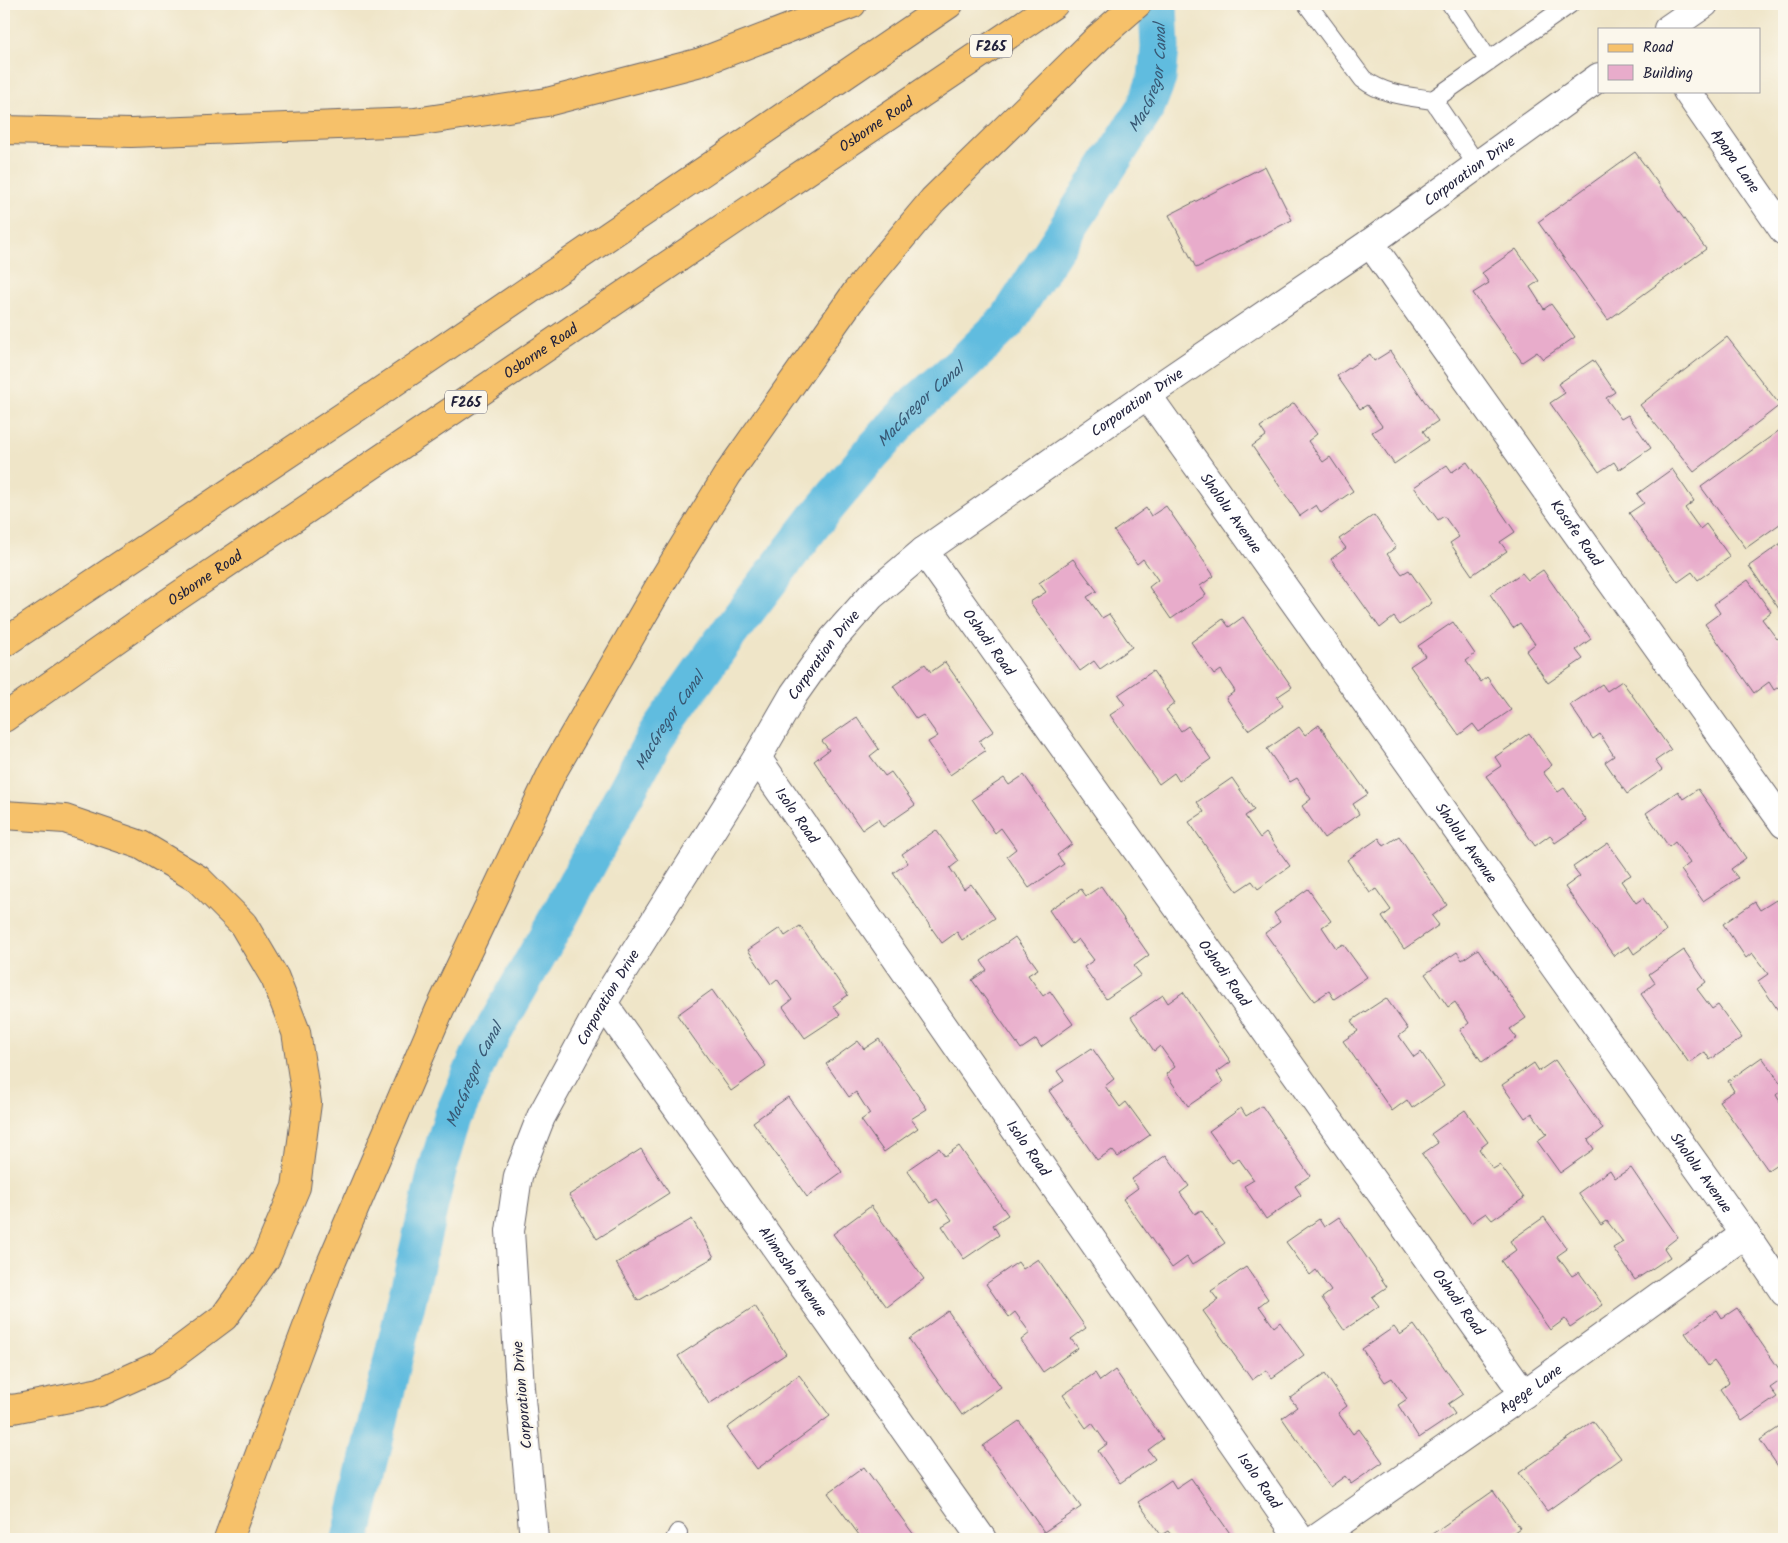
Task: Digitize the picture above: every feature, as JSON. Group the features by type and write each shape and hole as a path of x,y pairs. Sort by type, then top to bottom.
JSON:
{"main road":[{"path":"4,130 131,133 414,122 547,102 701,62 852,4"},
{"path":"4,643 364,403 949,4"},
{"name":"Osborne Road","path":"4,718 162,607 1054,4"},
{"path":"228,1539 329,1268 440,1009 554,771 663,580 728,474 858,291 933,200 1098,38 1136,4"},
{"path":"4,815 65,819 141,845 198,879 243,924 275,978 296,1032 306,1103 296,1187 266,1258 224,1317 160,1365 100,1392 13,1409 4,1408"}],"street":[{"path":"1669,28 1704,4"},
{"name":"Corporation Drive","path":"534,1539 520,1388 510,1231 518,1176 541,1117 603,1003 757,758 794,694 833,639 871,596 924,551 1147,395 1370,243 1598,78"},
{"name":"Apapa Lane","path":"1688,92 1784,231"},
{"name":"Kosofe Road","path":"1370,243 1784,824"},
{"name":"Shololu Avenue","path":"1147,395 1745,1234 1784,1292"},
{"name":"Oshodi Road","path":"924,551 1524,1394"},
{"name":"Isolo Road","path":"757,758 1300,1539"},
{"name":"Alimosho Avenue","path":"603,1003 982,1539"},
{"name":"Agege Lane","path":"1316,1539 1524,1394 1745,1234"}],"lane":[{"path":"1307,4 1363,79 1374,87 1390,93 1433,100 1570,4"},
{"path":"1450,4 1488,61"},
{"path":"1433,100 1477,165"}],"building":[{"path":"1635,152 1706,249 1608,320 1538,222"},
{"path":"1265,166 1292,220 1196,268 1169,215"},
{"path":"1516,249 1539,281 1530,287 1544,309 1551,304 1575,337 1543,359 1537,352 1522,362 1473,293 1489,283 1482,273"},
{"path":"1727,337 1780,405 1694,472 1640,405"},
{"path":"1390,351 1438,421 1423,431 1429,440 1394,464 1372,432 1382,426 1367,405 1360,409 1337,376 1370,354 1374,361"},
{"path":"1593,360 1615,392 1606,398 1621,419 1628,415 1651,448 1619,470 1614,462 1599,472 1550,403 1565,393 1558,384"},
{"path":"1294,403 1317,434 1308,441 1323,462 1330,457 1353,491 1321,513 1316,505 1300,516 1252,446 1266,436 1260,427"},
{"path":"1784,427 1784,521 1746,548 1701,487"},
{"path":"1467,462 1515,532 1500,542 1507,551 1472,575 1450,543 1459,537 1444,516 1438,520 1414,487 1447,465 1452,472"},
{"path":"1672,469 1694,501 1685,508 1700,529 1706,524 1730,557 1698,580 1692,572 1678,582 1629,513 1644,503 1637,494"},
{"path":"1166,506 1214,576 1200,586 1206,595 1171,619 1149,587 1158,580 1143,559 1137,564 1114,531 1146,508 1151,516"},
{"path":"1374,515 1396,547 1387,554 1402,574 1409,570 1432,603 1400,625 1394,617 1380,628 1331,559 1346,548 1339,539"},
{"path":"1784,541 1784,616 1749,566"},
{"path":"1073,559 1097,591 1087,597 1102,618 1109,614 1132,647 1100,669 1094,661 1080,671 1030,602 1046,592 1039,583"},
{"path":"1543,570 1591,639 1576,650 1583,659 1548,683 1526,651 1535,644 1520,623 1513,628 1490,594 1522,573 1528,580"},
{"path":"1748,580 1771,612 1762,619 1777,639 1784,636 1784,683 1774,690 1769,682 1754,693 1705,624 1720,613 1714,604"},
{"path":"1243,617 1292,687 1277,697 1283,706 1248,730 1226,698 1235,691 1221,670 1214,675 1191,642 1223,619 1229,627"},
{"path":"1453,622 1475,654 1466,661 1481,682 1487,677 1511,710 1479,732 1473,724 1459,735 1410,666 1425,656 1418,646"},
{"path":"945,662 994,731 979,741 985,751 950,775 928,742 938,736 923,715 916,719 893,686 925,664 931,672"},
{"path":"1153,671 1175,703 1166,710 1181,731 1188,726 1211,759 1179,781 1174,773 1159,784 1110,715 1125,705 1118,695"},
{"path":"1622,681 1671,750 1655,761 1662,770 1627,794 1605,762 1614,756 1600,734 1593,739 1570,705 1602,684 1607,691"},
{"path":"857,717 879,749 870,756 885,776 891,772 915,805 883,827 878,819 862,830 814,761 829,750 822,741"},
{"path":"1319,725 1368,794 1353,804 1359,814 1324,838 1302,806 1311,799 1297,778 1290,782 1267,749 1299,727 1305,735"},
{"path":"1529,733 1552,765 1543,772 1558,792 1564,788 1587,821 1555,843 1550,835 1535,846 1486,776 1501,766 1495,757"},
{"path":"1024,775 1072,844 1057,855 1064,864 1029,888 1007,856 1016,849 1001,828 995,833 972,799 1004,778 1009,785"},
{"path":"1232,778 1254,810 1245,816 1260,838 1266,833 1290,866 1258,889 1252,881 1237,891 1189,822 1204,812 1197,802"},
{"path":"1698,789 1746,858 1731,869 1738,878 1703,901 1681,870 1690,863 1675,842 1669,847 1646,813 1678,791 1683,799"},
{"path":"936,830 959,861 950,868 964,889 971,884 995,918 962,940 957,932 942,943 893,873 908,863 902,854"},
{"path":"1399,836 1447,905 1432,916 1439,925 1404,949 1382,917 1391,910 1376,889 1370,893 1347,860 1379,838 1384,846"},
{"path":"1608,843 1631,875 1621,881 1636,903 1643,898 1666,931 1634,954 1629,946 1614,956 1565,887 1580,876 1573,867"},
{"path":"1101,886 1149,955 1134,966 1141,975 1106,999 1084,967 1094,960 1078,939 1072,944 1049,910 1081,889 1086,896"},
{"path":"1308,889 1331,921 1322,927 1336,948 1343,944 1367,977 1334,999 1329,991 1314,1001 1265,933 1280,922 1274,913"},
{"path":"1776,900 1784,913 1784,1010 1780,1013 1758,981 1768,974 1752,953 1746,958 1723,924 1755,902 1760,910"},
{"path":"800,926 848,995 833,1006 840,1015 805,1038 783,1007 792,1000 777,979 771,984 748,950 780,928 785,936"},
{"path":"1015,937 1038,969 1028,975 1043,996 1050,991 1073,1024 1041,1047 1036,1039 1021,1049 972,980 987,970 981,961"},
{"path":"1478,949 1526,1018 1510,1029 1517,1038 1482,1062 1460,1030 1469,1023 1455,1002 1448,1007 1425,974 1457,952 1462,960"},
{"path":"1684,950 1706,982 1697,989 1712,1009 1718,1005 1742,1038 1710,1060 1705,1052 1689,1063 1641,994 1655,983 1649,974"},
{"path":"712,990 766,1066 731,1091 677,1015"},
{"path":"1183,992 1231,1062 1217,1072 1223,1082 1188,1106 1166,1074 1175,1067 1160,1046 1154,1051 1131,1017 1163,995 1168,1003"},
{"path":"1386,998 1408,1029 1399,1036 1414,1057 1421,1052 1444,1086 1412,1108 1407,1100 1392,1111 1343,1041 1358,1031 1351,1021"},
{"path":"879,1039 927,1109 911,1119 918,1128 884,1152 861,1120 870,1114 856,1092 849,1097 826,1064 858,1041 864,1049"},
{"path":"1092,1048 1114,1079 1105,1086 1120,1107 1126,1102 1150,1135 1118,1157 1112,1150 1097,1160 1049,1091 1064,1081 1057,1071"},
{"path":"1762,1057 1784,1088 1776,1095 1784,1108 1784,1162 1783,1160 1768,1170 1719,1101 1734,1091 1728,1081"},
{"path":"1555,1060 1603,1129 1588,1140 1594,1149 1560,1173 1537,1141 1547,1134 1532,1113 1525,1118 1502,1085 1534,1063 1539,1071"},
{"path":"788,1097 842,1172 807,1197 753,1122"},
{"path":"1262,1106 1310,1176 1295,1186 1301,1195 1266,1219 1244,1186 1254,1180 1239,1159 1232,1163 1209,1131 1241,1108 1246,1116"},
{"path":"1465,1110 1488,1142 1479,1149 1493,1169 1500,1165 1524,1198 1492,1220 1486,1213 1471,1223 1422,1154 1438,1143 1431,1134"},
{"path":"959,1146 1008,1215 993,1225 999,1235 964,1259 942,1226 952,1220 937,1199 930,1203 907,1170 939,1148 945,1156"},
{"path":"641,1149 669,1193 597,1239 569,1195"},
{"path":"1166,1155 1189,1186 1180,1193 1195,1214 1201,1210 1225,1243 1192,1265 1187,1257 1172,1268 1123,1199 1138,1188 1132,1179"},
{"path":"1631,1168 1678,1237 1664,1248 1670,1257 1635,1280 1613,1248 1623,1242 1607,1221 1601,1225 1578,1193 1610,1170 1615,1178"},
{"path":"871,1206 924,1279 887,1307 833,1234"},
{"path":"1339,1217 1387,1287 1372,1297 1379,1306 1344,1330 1322,1298 1331,1291 1316,1270 1310,1275 1286,1242 1319,1219 1324,1227"},
{"path":"1544,1217 1567,1249 1557,1256 1572,1276 1579,1272 1603,1305 1570,1327 1565,1319 1550,1330 1501,1261 1516,1250 1510,1241"},
{"path":"692,1219 714,1257 638,1301 616,1263"},
{"path":"1038,1259 1086,1328 1071,1339 1078,1348 1043,1372 1021,1340 1030,1333 1015,1312 1009,1317 986,1284 1018,1262 1023,1269"},
{"path":"1246,1267 1268,1299 1259,1306 1274,1327 1280,1322 1304,1355 1272,1378 1266,1370 1252,1380 1203,1311 1218,1300 1211,1291"},
{"path":"755,1306 786,1354 709,1404 678,1356"},
{"path":"1737,1308 1784,1376 1784,1378 1770,1388 1777,1397 1742,1421 1720,1389 1729,1382 1714,1361 1708,1366 1685,1333 1717,1310 1722,1318"},
{"path":"948,1311 1001,1387 962,1415 909,1339"},
{"path":"1414,1325 1463,1394 1448,1404 1455,1414 1419,1438 1398,1405 1407,1399 1392,1378 1385,1382 1362,1349 1394,1327 1400,1335"},
{"path":"1115,1370 1163,1439 1148,1450 1155,1459 1120,1483 1098,1451 1107,1444 1092,1423 1086,1428 1063,1395 1095,1373 1100,1381"},
{"path":"1325,1374 1347,1406 1338,1413 1353,1434 1359,1429 1383,1462 1351,1484 1345,1476 1330,1487 1282,1418 1297,1407 1290,1398"},
{"path":"799,1375 830,1416 757,1469 727,1428"},
{"path":"1019,1421 1081,1507 1044,1532 983,1446"},
{"path":"1593,1421 1621,1458 1547,1511 1519,1473"},
{"path":"1784,1424 1784,1475 1760,1440"},
{"path":"864,1467 917,1539 862,1539 828,1493"},
{"path":"1191,1478 1234,1539 1174,1539 1168,1531 1161,1535 1138,1502 1171,1480 1176,1488"},
{"path":"1493,1491 1520,1528 1504,1539 1425,1539"}],"waterway":[{"name":"MacGregor Canal","path":"351,1539 437,1171 453,1117 481,1053 561,913 657,734 722,642 816,519 873,451 914,406 964,363 1008,320 1145,109 1157,78 1160,48 1158,4"}]}
